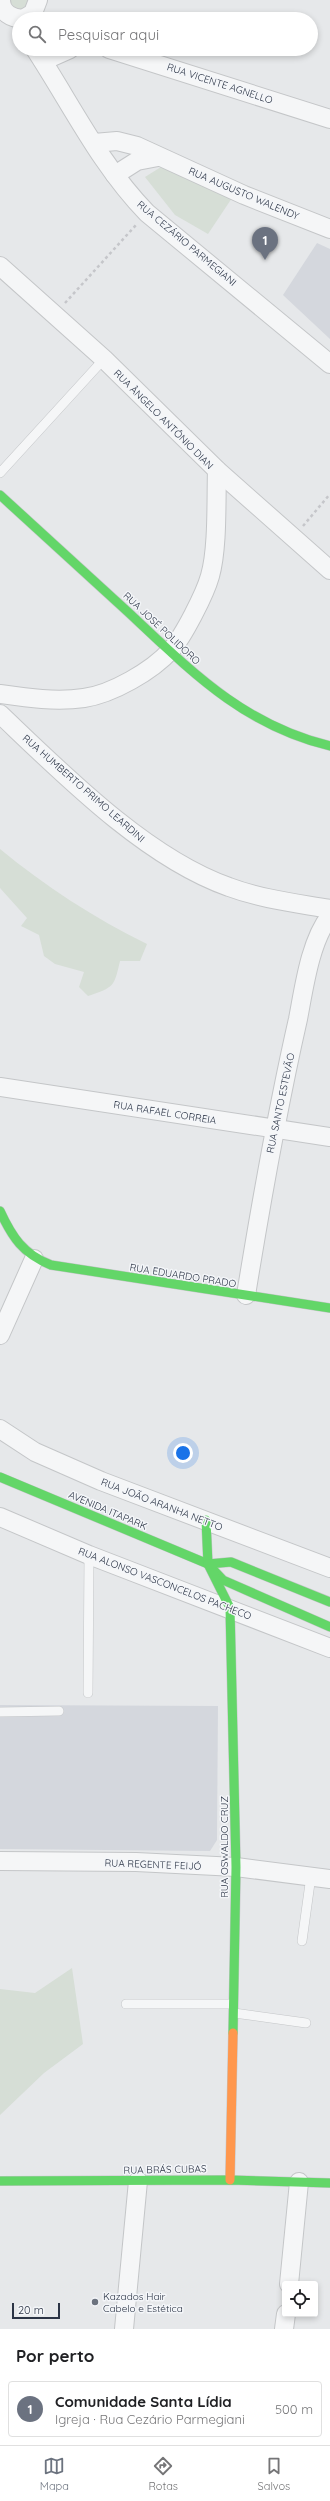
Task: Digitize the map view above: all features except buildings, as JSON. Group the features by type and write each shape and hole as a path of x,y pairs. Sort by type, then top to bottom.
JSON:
{"street":[{"name":"RUA CEZÁRIO PARMEGIANI","path":"41,56 115,175 147,213 212,264 330,364"},
{"name":"RUA VICENTE AGNELLO","path":"131,56 330,119"},
{"name":"RUA AUGUSTO WALENDY","path":"94,143 106,141 126,143 244,195 330,229"},
{"path":"115,175 137,160 158,157"},
{"name":"RUA ÂNGELO ANTÔNIO DIAN","path":"0,266 104,359 217,470 294,536 330,570"},
{"path":"0,694 35,699 86,698 112,690 146,670 171,650 194,612 210,576 215,529 217,470"},
{"name":"RUA JOSÉ POLIDORO","path":"0,496 171,650 209,687 243,711 275,728 330,746"},
{"name":"RUA HUMBERTO PRIMO LEARDINI","path":"0,714 131,831 166,856 228,887 266,898 330,909"},
{"name":"RUA SANTO ESTEVÃO","path":"246,1296 274,1129 316,941 330,916"},
{"name":"RUA RAFAEL CORREIA","path":"0,1087 330,1137"},
{"path":"0,1211 14,1240 21,1249 34,1259 0,1335"},
{"name":"RUA EDUARDO PRADO","path":"34,1259 69,1268 330,1308"},
{"name":"RUA JOÃO ARANHA NETTO","path":"0,1429 35,1452 101,1481 330,1568"},
{"name":"AVENIDA ITAPARK","path":"0,1477 208,1564 223,1580 330,1626"},
{"name":"RUA ALONSO VASCONCELOS PACHECO","path":"0,1517 89,1554 330,1648"},
{"name":"RUA OSWALDO CRUZ","path":"206,1520 208,1564 230,1608 236,1867 232,2009 230,2180"},
{"name":"AVENIDA ITAPARK","path":"208,1564 231,1562 330,1602"},
{"name":"RUA REGENTE FEIJÓ","path":"0,1861 136,1862 236,1867 330,1879"},
{"name":"RUA BRÁS CUBAS","path":"0,2181 230,2180 330,2183"},
{"path":"124,2329 138,2181"},
{"path":"289,2281 299,2182"},
{"path":"284,2329 286,2317"}],"lane":[{"path":"0,473 104,359"},
{"path":"88,1693 89,1554"},
{"path":"0,1712 59,1711"},
{"path":"302,1941 311,1876"},
{"path":"126,2004 232,2009 306,2023"}],"path":[{"path":"54,315 131,231"},
{"path":"294,536 330,494"}],"shaded area":[{"path":"8,0 30,0 26,9 15,12"},
{"path":"161,167 232,198 208,234 175,215 145,177"},
{"path":"317,243 330,249 330,339 283,295"},
{"path":"0,849 34,876 70,901 147,944 140,961 120,961 112,985 88,996 79,987 84,972 55,964 44,956 39,935 21,926 27,918 0,888"},
{"path":"0,1705 218,1706 217,1840 210,1851 0,1849"},
{"path":"72,1968 83,2044 44,2073 0,2115 0,1989 35,1993"}],"traffic: fast":[{"path":"0,495 174,655 220,693 244,710 271,724 299,737 330,746"},
{"path":"0,1211 9,1229 20,1244 33,1256 51,1265 330,1308"},
{"path":"0,1477 208,1564 223,1580 330,1627"},
{"path":"206,1520 208,1564 230,1608 236,1867 233,2033"},
{"path":"208,1564 231,1562 330,1602"},
{"path":"0,2181 230,2180 330,2183"}],"traffic: slow":[{"path":"230,2180 233,2033"}],"place":[{"name":"Comunidade Santa Lídia","path":"265,260"},
{"name":"Kazados Hair Cabelo e Estética","path":"95,2302"}]}
